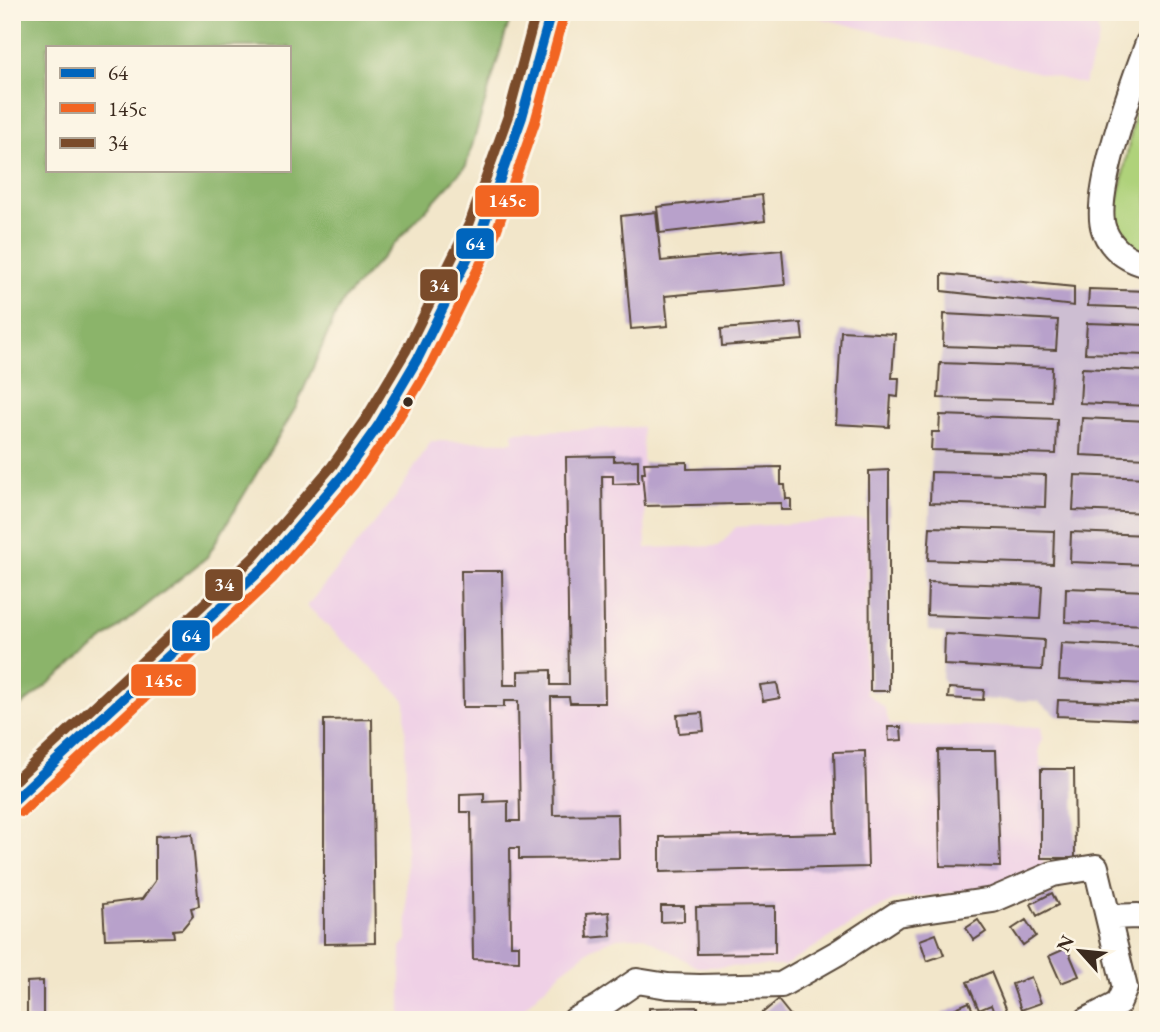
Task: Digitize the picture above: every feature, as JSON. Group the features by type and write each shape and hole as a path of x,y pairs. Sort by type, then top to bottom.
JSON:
{"main road":[{"path":"12,802 263,568 316,508 370,438 418,358 483,226 522,117 551,12"}],"street":[{"path":"1148,43 1126,102 1107,173 1101,208 1103,228 1119,253 1132,261 1148,265"},
{"path":"575,1020 637,981 700,987 781,985 897,915 993,900 1053,874 1096,867 1125,988 1118,1004 1087,1020"},
{"path":"1108,917 1138,916 1148,919"}],"shaded area":[{"path":"797,12 1099,12 1096,21 1099,38 1084,84"},
{"path":"942,274 1089,289 1148,291 1148,720 1057,716 1038,701 948,698 949,688 942,679 945,634 928,630 927,615 932,432 939,432 940,363 943,346"},
{"path":"642,427 646,548 719,546 736,527 867,519 866,693 884,707 890,725 1041,727 1041,858 1047,867 1014,886 897,899 784,966 697,967 643,936 617,938 592,948 562,971 511,1020 401,1020 401,947 407,940 405,700 307,606 395,498 431,441 513,442 513,432"}],"green space":[{"path":"12,12 512,12 466,166 345,298 296,407 207,557 12,713"},
{"path":"1148,76 1148,252 1126,240 1115,217 1136,107"}],"building":[{"path":"762,195 765,221 660,233 657,207"},
{"path":"656,212 661,261 782,250 785,285 665,296 668,326 631,329 621,216"},
{"path":"942,274 1074,287 1074,306 942,291"},
{"path":"1089,289 1148,291 1148,308 1088,306"},
{"path":"944,314 1058,320 1056,350 943,346"},
{"path":"801,323 803,340 722,346 721,329"},
{"path":"1087,323 1148,325 1148,355 1085,353"},
{"path":"841,331 895,334 892,378 899,378 898,397 891,396 889,427 836,424"},
{"path":"940,363 1052,367 1051,401 938,398"},
{"path":"1082,368 1148,371 1148,406 1080,403"},
{"path":"940,415 1057,419 1056,454 931,450 932,432 939,432"},
{"path":"1082,418 1148,421 1148,458 1080,455"},
{"path":"614,456 614,461 638,460 638,483 613,484 613,476 602,476 605,703 570,703 569,697 551,697 553,815 618,814 619,858 519,859 519,848 510,848 511,945 519,945 519,961 473,959 471,812 460,812 460,794 484,793 484,802 508,801 508,821 520,821 518,701 504,701 504,707 463,707 461,571 502,571 504,685 518,685 518,671 551,670 551,685 569,685 566,457"},
{"path":"687,462 687,469 781,467 781,485 785,485 786,499 791,499 791,510 781,510 781,503 645,506 642,473 645,473 644,463"},
{"path":"889,470 889,691 870,691 869,471"},
{"path":"931,472 1046,475 1045,507 930,503"},
{"path":"1075,475 1148,478 1148,513 1073,510"},
{"path":"930,527 1054,531 1053,564 928,560"},
{"path":"1071,532 1148,535 1148,565 1070,562"},
{"path":"928,582 1042,586 1040,619 927,615"},
{"path":"1066,588 1148,591 1148,625 1065,622"},
{"path":"945,634 1044,640 1042,670 944,665"},
{"path":"1061,643 1148,647 1148,684 1059,680"},
{"path":"777,683 780,698 763,701 760,685"},
{"path":"949,688 984,690 983,700 948,698"},
{"path":"1058,700 1148,703 1148,720 1057,716"},
{"path":"702,713 704,731 679,733 677,715"},
{"path":"372,719 375,943 324,944 324,720"},
{"path":"888,727 901,727 902,740 889,741"},
{"path":"938,750 996,750 1000,867 940,866"},
{"path":"865,751 868,867 660,872 660,837 836,833 834,752"},
{"path":"1041,769 1074,769 1075,858 1041,858"},
{"path":"192,834 199,906 191,908 193,916 182,929 173,930 174,937 105,939 103,904 142,899 155,881 155,836"},
{"path":"1052,893 1058,905 1037,916 1031,904"},
{"path":"661,906 684,906 684,921 661,922"},
{"path":"775,906 775,953 697,954 696,907"},
{"path":"609,912 611,936 588,938 586,914"},
{"path":"978,920 986,932 974,940 966,928"},
{"path":"1026,920 1036,936 1023,945 1012,929"},
{"path":"936,934 944,955 927,961 920,940"},
{"path":"1067,948 1079,976 1061,983 1049,956"},
{"path":"991,972 1011,1020 997,1020 991,1005 979,1010 967,982"},
{"path":"1031,977 1041,1003 1021,1010 1012,984"},
{"path":"43,981 43,1020 27,1020 27,982"},
{"path":"778,1000 794,1020 754,1020"},
{"path":"969,1002 977,1020 944,1020 942,1014"},
{"path":"698,1007 699,1020 649,1020 649,1008"}],"transit line":[{"name":"34","path":"12,783 253,558 332,466 366,418 406,351 470,222 509,113 536,12"},
{"name":"64","path":"12,802 263,568 343,475 378,426 418,358 483,227 522,117 551,12"},
{"name":"145с","path":"22,812 273,578 354,484 389,434 431,364 496,232 535,122 564,16"}]}
